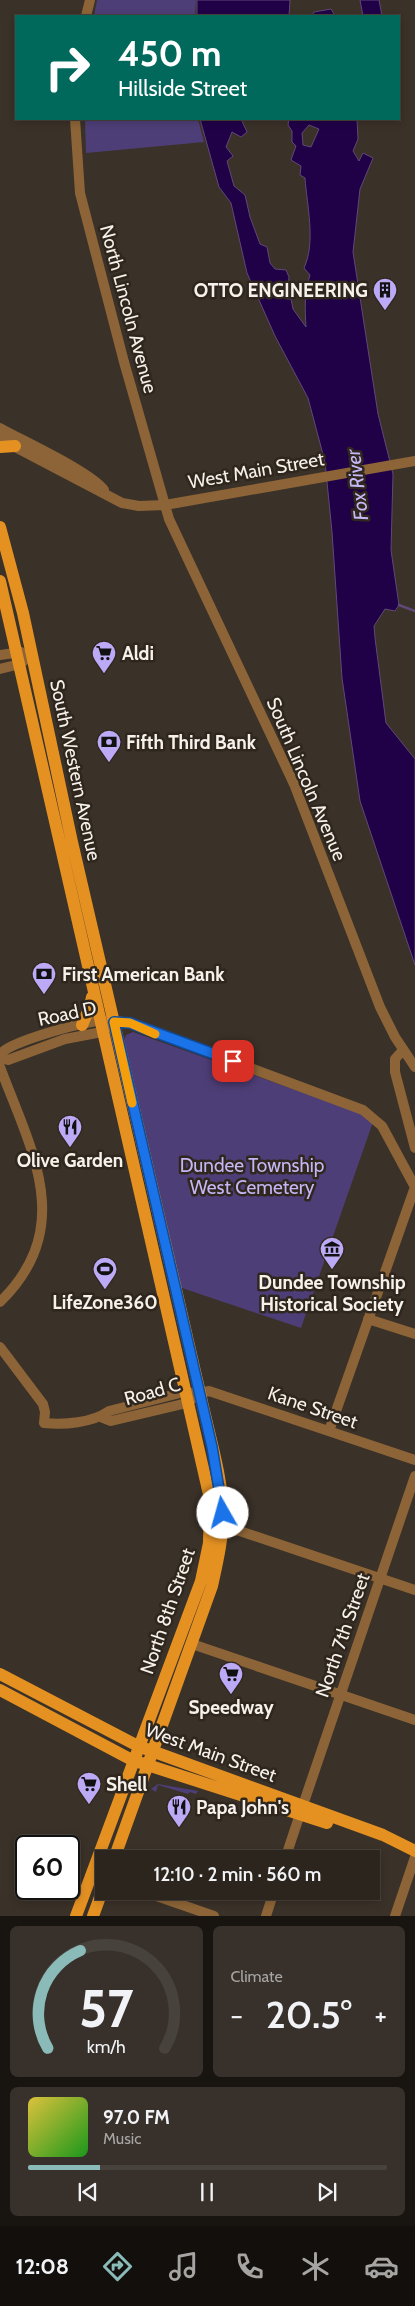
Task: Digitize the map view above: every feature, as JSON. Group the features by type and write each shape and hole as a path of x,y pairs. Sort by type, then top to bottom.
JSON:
{"main road":[{"path":"0,447 15,446"},
{"name":"South Western Avenue","path":"0,527 32,654 70,833 114,1022"},
{"name":"South Western Avenue","path":"0,581 18,651 101,1026"},
{"path":"82,1025 90,1007 93,992"},
{"name":"North 8th Street","path":"114,1022 219,1482 212,1586 117,1850"},
{"name":"North 8th Street","path":"76,1916 132,1760 201,1581 216,1523 101,1026"},
{"path":"154,1257 167,1254"},
{"name":"West Main Street","path":"0,1674 138,1746 302,1810 415,1851"},
{"name":"West Main Street","path":"0,1690 132,1760 302,1810"},
{"path":"93,1916 99,1900"}],"street":[{"path":"86,15 90,0"},
{"name":"North Lincoln Avenue","path":"75,120 80,194 164,505"},
{"name":"West Main Street","path":"0,428 70,466 100,485 106,493"},
{"name":"West Main Street","path":"0,439 96,490 130,505 164,505 415,461"},
{"name":"South Lincoln Avenue","path":"164,505 186,558 292,778 380,1007 415,1066"},
{"path":"0,655 18,651 32,654"},
{"path":"0,669 20,664 32,654"},
{"name":"Road D","path":"0,1058 8,1060 114,1022 130,1023 359,1108 372,1116 382,1126 415,1187"},
{"name":"Road D","path":"0,1054 6,1048 49,1032 82,1025 101,1026"},
{"path":"404,1050 395,1059 394,1072 415,1148"},
{"path":"0,1067 42,1187 43,1208 40,1232 33,1256 18,1281 0,1302"},
{"path":"329,1431 415,1187"},
{"path":"368,1319 415,1334"},
{"name":"Road C","path":"0,1347 43,1404 46,1412 44,1423 61,1424 101,1417 109,1411 186,1398 200,1393"},
{"name":"Kane Street","path":"200,1393 208,1390 216,1392 415,1460"},
{"name":"North 7th Street","path":"288,1850 415,1476"},
{"path":"216,1523 415,1590"},
{"path":"192,1644 415,1720"},
{"path":"395,1916 415,1857"},
{"path":"168,1900 214,1916"},
{"path":"266,1916 271,1900"}],"green space":[{"path":"97,0 196,0 195,15 94,15"},
{"path":"85,120 198,120 204,142 86,153"},
{"name":"Dundee Township West Cemetery","path":"133,1032 357,1112 373,1122 301,1328 179,1287 124,1040 126,1035"},
{"path":"158,1784 198,1791 196,1794 190,1792 188,1794 158,1785 156,1792 151,1789"}],"water":[{"path":"197,0 290,0 289,15 197,15"},
{"path":"360,0 379,0 382,15 363,15"},
{"path":"331,9 334,15 312,15 314,12"},
{"name":"Fox River","path":"200,120 241,120 247,132 241,137 232,132 226,147 233,156 227,161 234,186 245,195 250,217 260,244 267,247 270,263 275,269 286,270 289,277 288,288 285,291 287,299 291,299 293,309 306,327 305,307 310,275 304,268 310,247 310,224 305,178 300,175 301,166 291,160 296,146 292,142 292,131 288,125 289,120 357,120 358,139 353,151 359,161 363,153 373,158 360,189 353,252 378,414 393,474 391,550 399,605 395,611 385,609 374,626 386,723 415,759 415,965 360,801 342,678 325,462 308,398 275,336 247,273 231,203 219,187","holes":["309,125 319,129 311,147 303,145 302,133"]}],"waterway":[{"path":"399,605 415,611"}],"slow traffic":[{"path":"132,1103 114,1022 130,1023 155,1034"}],"place":[{"name":"OTTO ENGINEERING","path":"385,311"},
{"name":"Aldi","path":"104,674"},
{"name":"Fifth Third Bank","path":"109,763"},
{"name":"First American Bank","path":"44,995"},
{"name":"Olive Garden","path":"70,1148"},
{"name":"Dundee Township Historical Society","path":"332,1270"},
{"name":"LifeZone360","path":"105,1290"},
{"name":"Speedway","path":"231,1695"},
{"name":"Shell","path":"89,1805"},
{"name":"Papa John's","path":"179,1828"}],"route":[{"path":"223,1513 212,1447 114,1022 130,1023 233,1061"}]}
